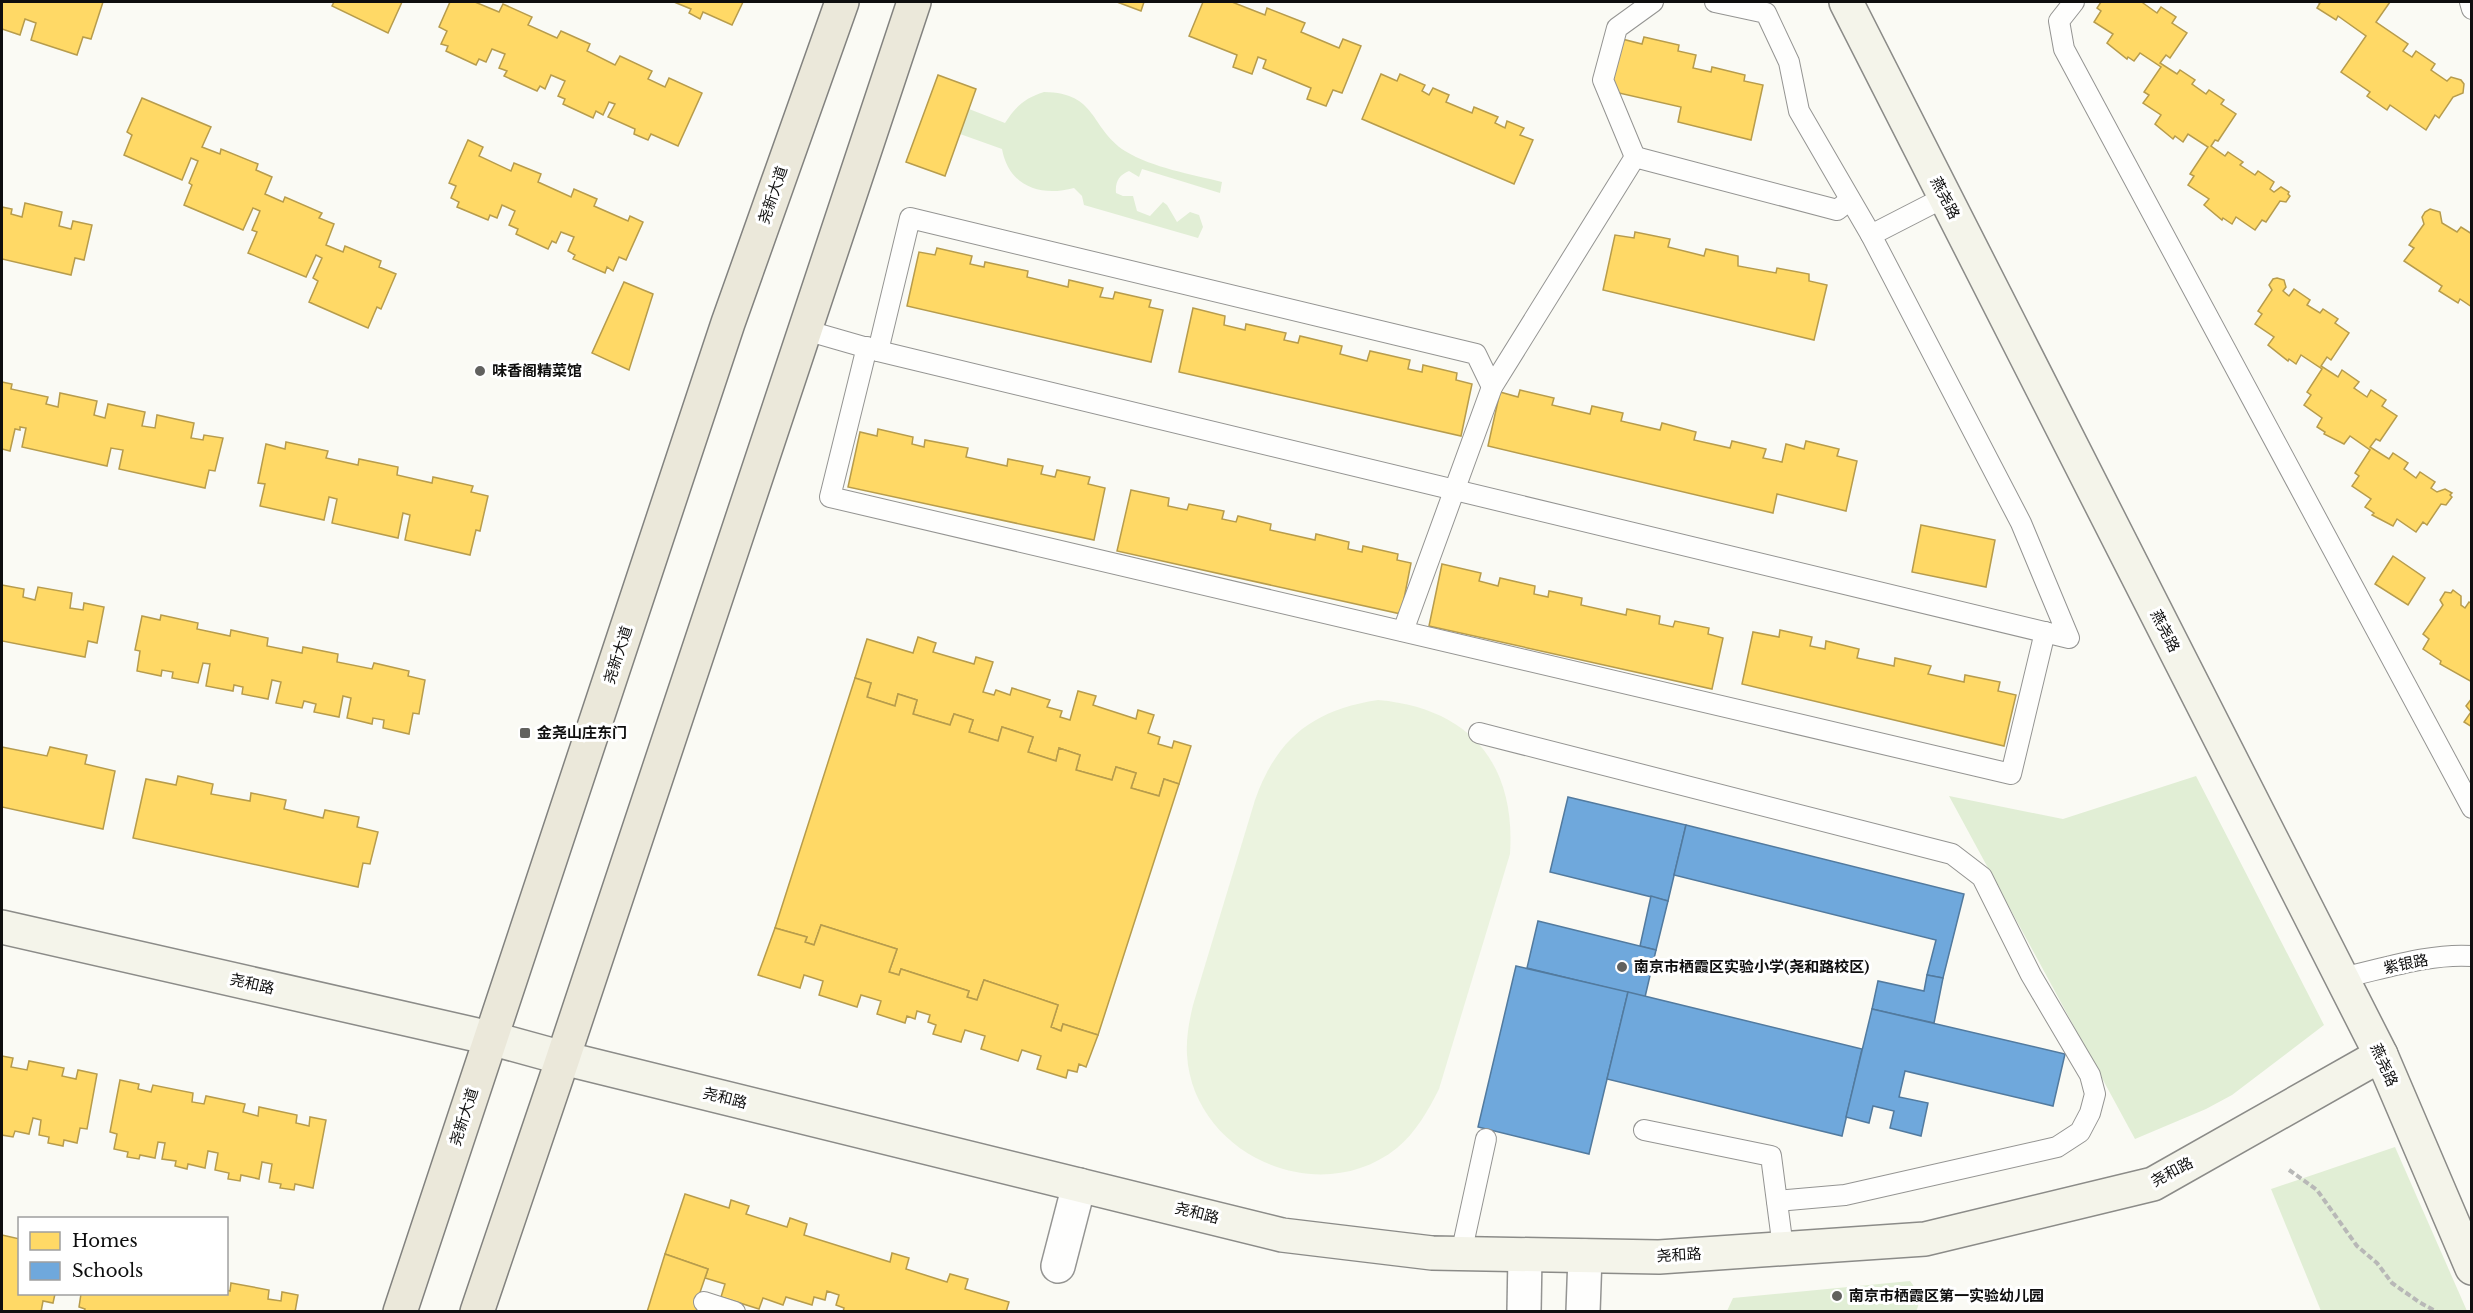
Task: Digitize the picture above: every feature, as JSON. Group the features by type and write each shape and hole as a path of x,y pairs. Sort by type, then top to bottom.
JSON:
{"main road":[{"name":"尧新大道","path":"400,1311 728,323 842,2"},
{"path":"477,1311 914,2"},
{"name":"燕尧路","path":"1846,2 2381,1055 2472,1268"},
{"name":"尧和路","path":"2,927 490,1038 1282,1235 1432,1253 1659,1257 1925,1239 2153,1184 2381,1055"}],"street":[{"path":"1058,1266 1080,1185"},
{"path":"1524,1311 1525,1255"},
{"path":"1583,1311 1585,1256"}],"lane":[{"path":"1635,157 1603,80 1617,28 1653,2"},
{"path":"805,330 872,349 2069,638 2021,523 1871,235 1799,111 1789,62 1766,13 1715,2"},
{"path":"2074,2 2059,21 2064,49 2472,808"},
{"path":"2470,2 2472,9"},
{"path":"1635,157 1837,210 1850,200"},
{"path":"1403,631 1492,387 1635,157"},
{"path":"1871,235 1945,197"},
{"path":"1492,387 1476,354 910,218 830,497 2011,774 2045,632"},
{"path":"1479,733 1952,854 1982,877 2031,975 2090,1075 2095,1094 2090,1113 2080,1132 2057,1146 1941,1174 1845,1195 1777,1201"},
{"name":"紫银路","path":"2341,978 2417,961 2456,955 2472,956"},
{"path":"1644,1130 1772,1156 1783,1248"},
{"path":"1461,1254 1486,1139"},
{"path":"705,1302 735,1311"}],"path":[{"path":"2289,1170 2316,1190 2357,1246 2377,1263 2392,1283 2419,1302 2437,1311"}],"green space":[{"path":"1044,92 1062,94 1084,105 1113,142 1136,157 1172,170 1222,182 1220,193 1142,169 1139,177 1129,171 1117,182 1116,193 1133,196 1137,211 1150,216 1163,202 1177,222 1190,212 1199,215 1203,227 1198,238 1084,205 1082,196 1074,188 1050,191 1028,186 1012,172 1002,149 960,134 969,109 1005,123 1022,103"},
{"path":"1378,700 1410,705 1438,715 1461,728 1480,746 1495,767 1505,793 1510,822 1510,854 1439,1089 1421,1121 1397,1148 1366,1166 1332,1174 1297,1172 1265,1162 1235,1145 1211,1120 1195,1090 1187,1055 1189,1024 1255,800 1274,760 1300,730 1316,720 1334,711"},
{"path":"2196,776 2324,1025 2232,1095 2206,1109 2135,1139 1949,796 2063,819"},
{"path":"2395,1147 2467,1311 2321,1311 2271,1189"},
{"name":"南京市栖霞区第一实验幼儿园","path":"1910,1281 1918,1296 1919,1303 1916,1311 1727,1311 1733,1298"}],"building: Homes":[{"path":"2,2 103,2 91,39 83,37 77,55 31,40 36,23 25,19 20,35 2,29"},
{"path":"334,2 402,2 388,33 332,6"},
{"path":"450,2 475,2 499,12 503,4 532,17 528,25 557,38 561,31 590,44 587,51 615,65 620,56 652,71 648,79 665,87 669,78 702,93 678,146 651,134 648,140 634,134 635,129 608,117 615,104 609,102 603,115 596,111 593,118 563,104 565,99 558,96 565,81 551,75 545,89 540,86 537,91 504,76 507,71 499,68 505,54 492,49 486,62 479,59 476,65 446,51 448,46 441,44 447,31 439,27"},
{"path":"674,2 743,2 732,25 703,12 700,19 689,13 691,9"},
{"path":"1117,2 1144,2 1141,11"},
{"path":"1203,2 1232,2 1265,15 1267,8 1305,23 1301,32 1339,48 1343,39 1361,46 1342,93 1333,90 1326,106 1307,99 1311,88 1263,68 1266,60 1258,57 1252,74 1233,67 1237,55 1189,36"},
{"path":"2101,2 2144,2 2157,13 2161,7 2176,17 2172,23 2187,33 2170,58 2166,55 2160,63 2177,74 2180,70 2195,80 2192,84 2206,94 2209,90 2224,100 2221,104 2236,114 2218,141 2215,140 2211,146 2225,156 2228,152 2243,162 2240,165 2255,175 2258,171 2274,182 2270,189 2274,192 2281,187 2289,192 2290,196 2286,202 2280,201 2266,222 2262,220 2255,230 2236,217 2232,224 2223,218 2222,220 2204,205 2209,199 2188,185 2194,176 2190,174 2208,147 2188,134 2183,142 2175,136 2173,139 2155,124 2161,115 2143,103 2149,95 2144,92 2161,67 2140,53 2134,61 2128,57 2127,59 2107,43 2113,34 2094,22 2101,11 2097,8"},
{"path":"2317,2 2390,2 2376,22 2408,44 2403,51 2412,57 2416,51 2435,64 2431,70 2447,81 2451,77 2461,80 2464,84 2463,93 2453,97 2439,118 2435,115 2426,130 2390,105 2387,110 2367,96 2370,92 2341,72 2366,36 2338,16 2336,20 2317,8 2320,3"},
{"path":"1644,37 1679,45 1678,51 1696,55 1693,68 1711,72 1712,67 1745,75 1744,81 1763,85 1751,140 1678,122 1681,107 1610,91 1622,39 1642,44"},
{"path":"1381,74 1397,81 1400,74 1425,85 1422,91 1429,95 1433,88 1449,95 1446,102 1472,113 1474,107 1498,117 1495,123 1505,128 1507,121 1524,128 1520,135 1533,140 1514,184 1362,119"},
{"path":"938,75 976,89 945,176 906,162"},
{"path":"142,98 211,127 202,147 220,154 221,149 258,164 256,170 272,177 265,194 283,202 285,197 322,213 319,218 334,224 326,245 343,252 345,246 381,261 379,267 396,274 381,309 377,307 368,328 309,302 318,281 313,278 322,258 316,255 306,277 248,253 257,232 252,230 260,211 253,208 243,230 184,205 192,185 189,183 198,161 191,158 182,180 124,155 132,135 127,132"},
{"path":"468,140 483,147 479,156 511,171 514,163 541,174 538,182 571,197 574,189 597,199 594,206 628,221 630,216 643,222 626,260 619,257 613,271 607,267 605,273 573,259 575,255 568,251 574,237 561,232 556,243 552,241 548,249 516,234 518,229 509,225 515,211 502,205 497,218 490,215 488,220 457,207 459,202 451,198 456,186 449,183"},
{"path":"25,203 62,212 59,226 71,229 73,221 92,225 84,260 75,258 71,275 2,259 2,207 12,209 11,214 22,217"},
{"path":"2430,209 2440,212 2442,223 2457,232 2461,227 2472,234 2472,307 2460,299 2458,303 2439,291 2442,286 2404,261 2414,248 2409,245 2424,224 2422,217"},
{"path":"1635,232 1670,239 1668,247 1704,256 1706,249 1738,256 1738,266 1776,273 1777,268 1809,274 1809,281 1827,285 1814,340 1603,290 1615,235 1634,238"},
{"path":"937,248 972,256 970,264 984,267 985,262 1028,271 1027,277 1068,287 1069,280 1103,288 1100,297 1113,299 1115,292 1151,300 1149,307 1163,310 1151,362 907,306 919,252 935,255"},
{"path":"2273,279 2284,280 2286,287 2283,291 2289,296 2294,289 2310,300 2307,305 2320,313 2323,309 2338,319 2335,323 2349,333 2331,360 2327,357 2321,366 2338,377 2342,370 2359,382 2354,388 2367,397 2371,390 2386,400 2382,406 2397,416 2380,441 2376,439 2370,447 2389,459 2393,453 2408,463 2404,469 2416,478 2420,472 2435,482 2431,488 2437,492 2445,489 2452,493 2446,505 2441,504 2427,525 2423,522 2416,532 2397,519 2393,526 2372,515 2374,513 2365,507 2371,499 2352,486 2359,476 2355,473 2370,450 2350,436 2344,444 2324,434 2325,432 2317,427 2322,418 2304,405 2311,395 2307,392 2322,369 2301,355 2296,364 2289,359 2288,361 2268,345 2274,337 2255,324 2262,314 2258,311 2272,290 2269,285"},
{"path":"624,282 653,294 629,370 592,353"},
{"path":"1193,308 1225,316 1224,325 1245,330 1246,324 1286,333 1284,340 1298,343 1300,336 1342,346 1340,354 1367,361 1370,351 1410,360 1408,369 1422,372 1423,365 1457,373 1456,380 1472,384 1461,436 1179,372"},
{"path":"2,382 12,384 11,389 48,397 46,404 58,407 60,393 97,401 94,415 105,418 108,404 145,412 142,426 155,428 157,415 194,423 191,438 203,440 204,435 223,438 215,471 209,470 205,488 119,469 123,450 111,448 107,466 22,447 26,428 20,427 20,430 15,429 10,451 2,449"},
{"path":"1520,390 1554,398 1552,405 1590,414 1592,406 1623,413 1621,421 1660,430 1662,423 1696,432 1694,440 1730,448 1732,441 1766,449 1763,458 1782,462 1786,444 1804,449 1806,441 1839,449 1837,456 1857,461 1846,511 1777,494 1773,513 1488,446 1500,392 1518,397"},
{"path":"878,429 913,437 912,444 924,447 925,440 968,448 966,457 1007,466 1008,459 1043,466 1041,474 1055,477 1057,470 1090,477 1088,484 1105,488 1094,540 848,487 860,432 877,436"},
{"path":"286,442 328,451 326,458 358,465 359,459 398,467 397,475 432,483 433,477 473,486 471,492 488,496 480,531 476,530 470,555 405,540 410,515 403,513 398,538 332,523 337,499 329,497 324,520 260,506 265,484 258,483 266,444 285,449"},
{"path":"1131,490 1169,498 1168,506 1187,510 1189,504 1224,511 1222,519 1236,522 1238,516 1271,524 1270,530 1315,540 1316,534 1349,542 1348,549 1362,552 1363,546 1398,554 1397,560 1411,563 1401,614 1117,551"},
{"path":"1921,525 1995,540 1986,587 1912,572"},
{"path":"2393,556 2425,578 2408,605 2375,584"},
{"path":"1442,564 1481,573 1479,581 1498,586 1500,578 1535,586 1534,594 1548,597 1549,591 1582,598 1581,605 1626,615 1627,609 1660,616 1659,624 1673,627 1675,621 1709,628 1708,634 1723,638 1712,689 1429,626"},
{"path":"2,585 24,589 23,597 35,600 38,587 72,593 70,608 83,610 84,603 104,607 97,643 88,641 85,657 2,641"},
{"path":"2453,590 2461,596 2461,605 2465,608 2469,602 2472,604 2472,682 2440,664 2441,661 2423,649 2429,639 2423,634 2443,605 2440,600 2445,592 2451,593"},
{"path":"161,615 198,623 197,629 230,636 231,630 268,638 267,646 302,653 303,647 338,654 337,662 372,669 374,663 409,671 408,676 425,680 419,714 413,713 409,734 383,728 384,720 373,718 372,724 347,718 351,698 343,696 339,717 314,712 316,704 304,701 302,708 276,703 281,682 272,680 268,699 242,694 243,687 234,685 233,691 206,686 210,664 203,663 198,683 172,678 173,672 162,670 161,676 137,671 140,651 135,650 142,616 160,620"},
{"path":"1780,630 1812,637 1810,646 1825,649 1826,641 1859,649 1857,658 1894,666 1895,658 1931,666 1928,674 1964,682 1965,675 2000,682 1998,691 2016,695 2004,746 1742,684 1753,632 1779,637"},
{"path":"918,637 936,643 933,652 974,664 976,657 993,662 983,692 994,695 996,690 1010,695 1012,688 1050,700 1047,707 1062,711 1060,717 1070,720 1078,691 1096,696 1093,705 1136,719 1138,710 1154,715 1148,733 1160,737 1158,744 1172,748 1174,741 1191,746 1179,784 1164,779 1159,796 1131,788 1136,773 1116,767 1112,780 1076,770 1080,755 1059,748 1056,761 1028,752 1033,737 1002,727 998,741 969,732 973,720 954,714 950,725 913,714 917,700 898,694 895,706 867,697 871,683 855,678 867,639 913,653"},
{"path":"855,678 871,683 867,697 895,706 898,694 917,700 913,714 950,725 954,714 973,720 969,732 998,741 1002,727 1033,737 1028,752 1056,761 1059,748 1080,755 1076,770 1112,780 1116,767 1136,773 1131,788 1159,796 1164,779 1179,784 1098,1035 1063,1024 1061,1031 1051,1027 1058,1005 984,980 977,1000 967,997 969,991 901,969 899,975 889,972 897,949 821,925 814,945 805,942 807,937 775,928"},
{"path":"2472,698 2472,727 2464,722 2471,712 2466,706"},
{"path":"2,747 47,756 50,747 87,755 85,764 115,771 103,829 2,807"},
{"path":"178,776 213,784 211,794 250,801 251,793 286,800 284,809 323,818 325,810 359,817 357,827 378,832 370,864 363,863 358,887 133,838 146,779 176,785"},
{"path":"821,925 897,949 889,972 899,975 901,969 969,991 967,997 977,1000 984,980 1058,1005 1051,1027 1061,1031 1063,1024 1098,1035 1086,1067 1079,1064 1077,1072 1068,1070 1066,1078 1037,1069 1041,1056 1022,1050 1018,1061 981,1049 985,1036 965,1030 961,1042 933,1034 936,1025 928,1022 930,1015 917,1011 915,1019 907,1016 905,1023 877,1014 881,1001 861,995 857,1007 819,995 823,981 804,975 800,988 758,975 775,928 807,937 805,942 814,945"},
{"path":"2,1056 13,1058 11,1067 27,1070 29,1061 64,1068 62,1076 76,1079 78,1070 97,1074 87,1129 80,1128 77,1143 64,1140 63,1146 48,1143 49,1137 39,1135 41,1120 33,1118 29,1134 15,1131 13,1137 2,1135"},
{"path":"120,1080 139,1084 138,1089 151,1092 153,1085 193,1093 192,1102 204,1104 206,1096 245,1104 243,1112 258,1116 259,1107 297,1115 296,1123 309,1126 310,1117 326,1120 313,1188 295,1184 294,1190 280,1188 281,1184 269,1182 272,1164 262,1162 259,1179 241,1175 240,1181 228,1179 229,1173 215,1170 218,1153 208,1151 205,1168 188,1164 187,1169 175,1166 176,1161 162,1159 165,1143 158,1142 155,1158 140,1155 139,1159 127,1157 128,1152 114,1149 117,1134 110,1132"},
{"path":"685,1194 729,1208 731,1200 749,1206 746,1214 787,1227 790,1218 807,1224 804,1235 890,1262 892,1253 909,1258 906,1269 947,1282 950,1274 968,1279 965,1289 1009,1302 1006,1312 843,1312 844,1308 836,1305 839,1295 827,1291 825,1300 814,1297 812,1305 786,1297 783,1305 763,1298 759,1309 721,1297 725,1284 705,1278 708,1269 665,1254"},
{"path":"2,1235 18,1239 18,1295 55,1295 53,1303 43,1301 41,1312 2,1312"},
{"path":"665,1254 708,1269 696,1304 719,1312 647,1312"},
{"path":"231,1283 269,1290 268,1299 281,1301 282,1292 298,1295 295,1312 84,1312 85,1309 79,1307 81,1295 228,1295 228,1290 230,1291"}],"building: Schools":[{"path":"1568,797 1686,825 1668,901 1550,872"},
{"path":"1686,825 1964,894 1943,978 1927,975 1936,940 1674,875"},
{"path":"1651,896 1668,901 1656,950 1640,946"},
{"path":"1538,921 1656,950 1645,997 1527,968"},
{"path":"1516,966 1628,992 1589,1154 1478,1127"},
{"path":"1927,975 1943,978 1934,1023 1872,1009 1878,981 1924,991"},
{"path":"1628,992 1862,1049 1842,1136 1607,1079"},
{"path":"1872,1009 2065,1054 2053,1106 1905,1071 1899,1097 1928,1103 1921,1136 1890,1128 1894,1111 1873,1106 1869,1123 1846,1117"}],"place":[{"name":"味香阁精菜馆","path":"480,371"},
{"name":"金尧山庄东门","path":"525,733"},
{"name":"南京市栖霞区实验小学(尧和路校区)","path":"1622,967"},
{"name":"南京市栖霞区第一实验幼儿园","path":"1837,1296"}]}
